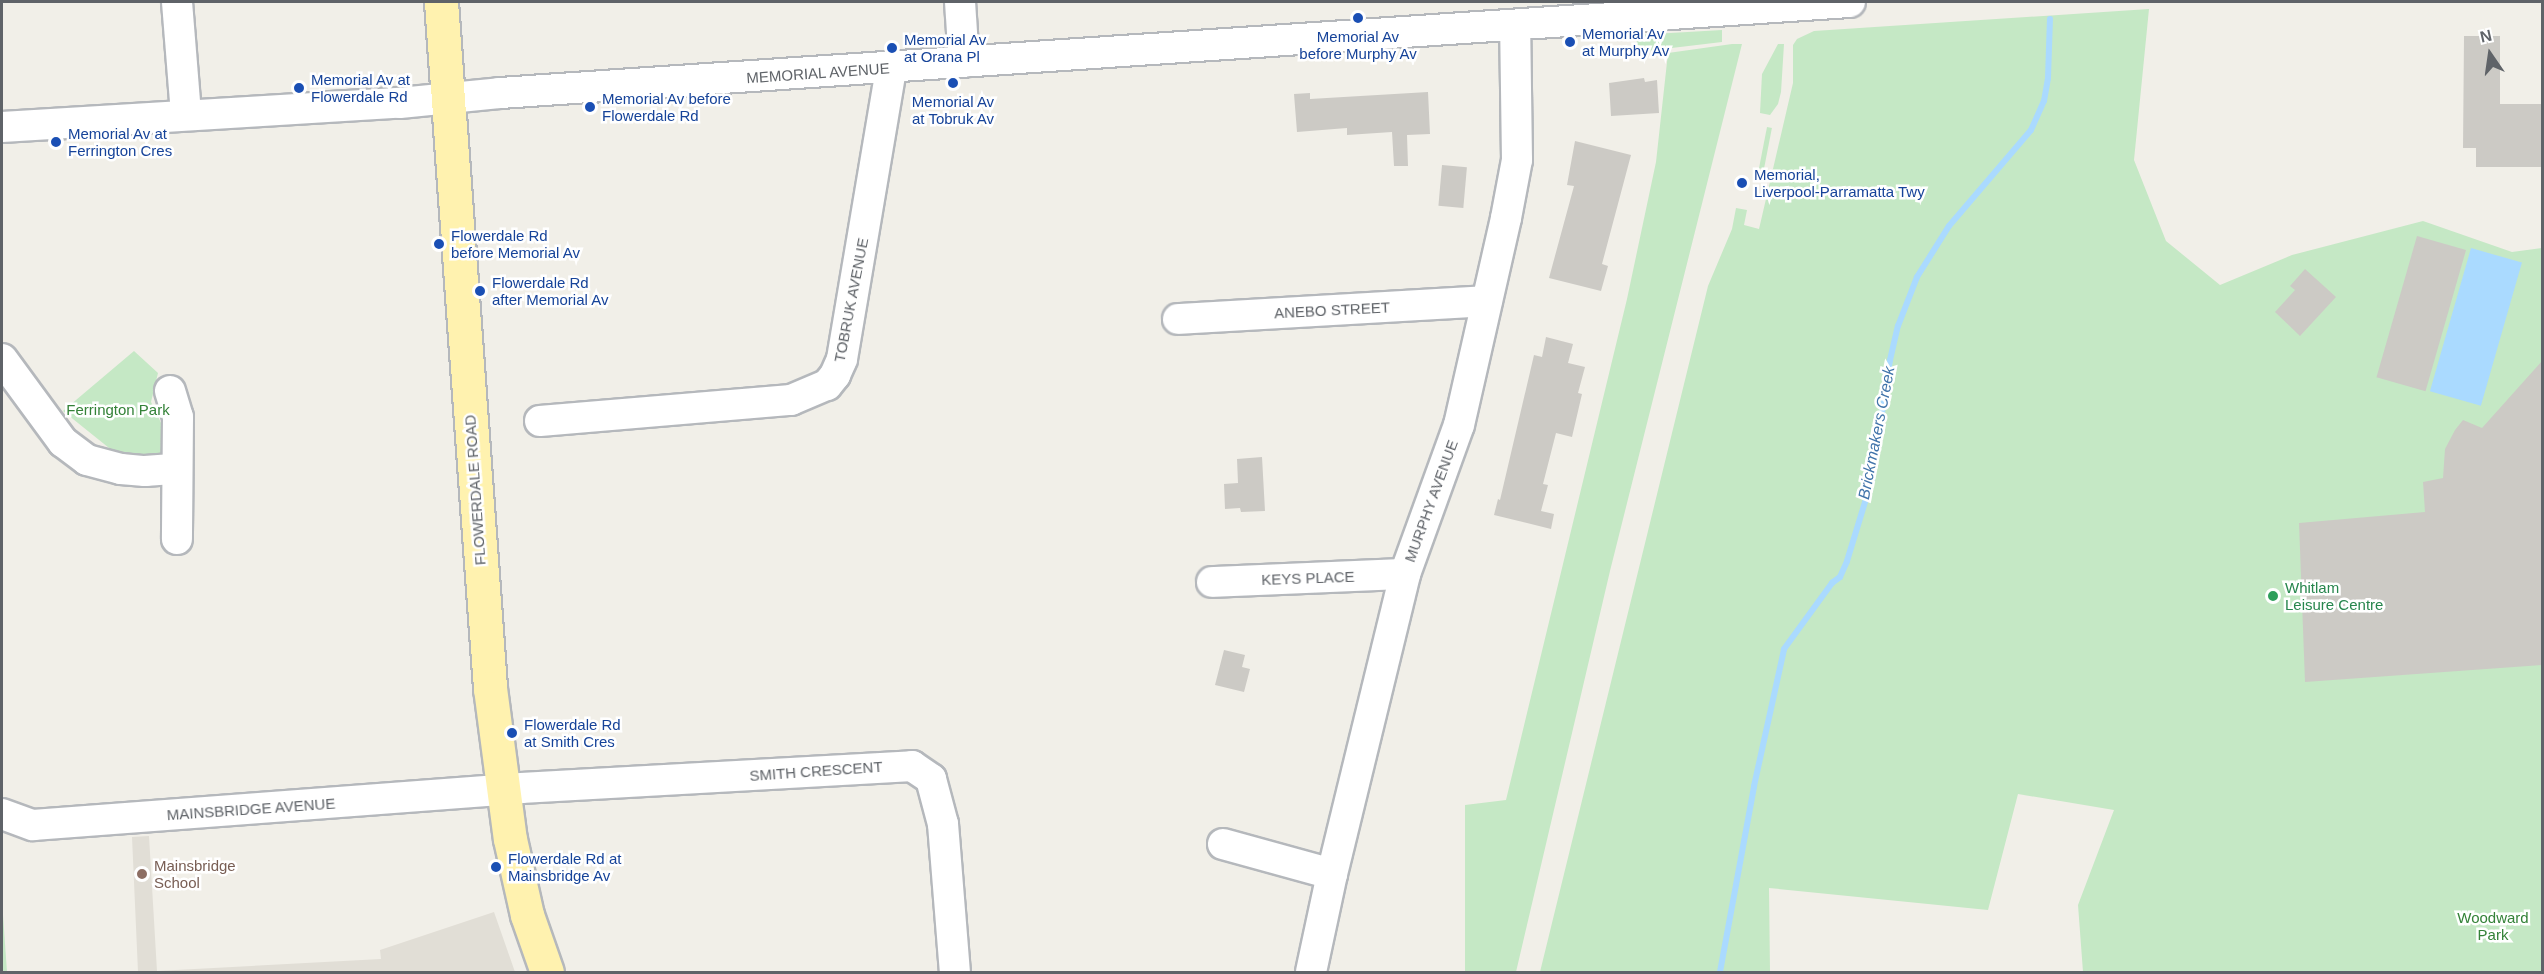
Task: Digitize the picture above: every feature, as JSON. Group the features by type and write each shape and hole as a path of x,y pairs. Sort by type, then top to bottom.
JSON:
{"main road":[{"name":"FLOWERDALE ROAD","path":"441,2 483,611 503,790 527,915 547,972"}],"street":[{"path":"177,2 186,115"},
{"path":"960,2 964,62"},
{"name":"MEMORIAL AVENUE","path":"2,127 448,99 1850,2"},
{"name":"MURPHY AVENUE","path":"1311,972 1332,873 1405,574 1459,425 1517,160 1515,25"},
{"name":"TOBRUK AVENUE","path":"540,421 791,400 827,385 835,375 842,359 891,68"},
{"name":"ANEBO STREET","path":"1178,319 1486,301"},
{"path":"2,359 63,442 87,460 121,469 145,471 176,469"},
{"path":"170,391 178,417 177,539"},
{"name":"KEYS PLACE","path":"1212,582 1405,574"},
{"name":"SMITH CRESCENT","path":"503,790 912,766 931,779 943,824 955,972"},
{"name":"MAINSBRIDGE AVENUE","path":"2,814 33,825 503,790"},
{"path":"1223,844 1332,873"}],"shaded area":[{"name":"Mainsbridge School","path":"149,836 157,971 381,959 380,950 494,912 515,972 138,972 132,837"}],"green space":[{"name":"Woodward Park","path":"2149,9 2134,160 2166,241 2220,285 2292,255 2423,221 2512,252 2542,248 2542,972 2083,972 2078,905 2114,810 2018,794 1988,910 1769,888 1770,972 1540,972 1708,286 1732,229 1736,208 1747,210 1744,225 1759,229 1793,83 1793,45 1797,39 1814,31"},
{"path":"1722,30 1722,42 1638,52 1636,35"},
{"path":"1742,44 1610,571 1516,972 1465,972 1465,805 1506,800 1627,299 1656,162 1668,53"},
{"path":"1778,44 1784,44 1781,92 1778,104 1770,115 1760,113 1762,74"},
{"path":"1767,127 1772,128 1764,169 1759,168"},
{"name":"Ferrington Park","path":"134,351 158,373 151,402 164,429 161,453 124,460 63,411"},
{"path":"2,901 7,972 2,972"}],"water":[{"path":"2471,248 2522,263 2481,406 2430,391"}],"building":[{"path":"2464,36 2500,36 2500,104 2542,104 2541,167 2476,167 2476,148 2463,148"},
{"path":"1644,78 1645,82 1657,80 1659,113 1611,116 1609,83"},
{"path":"1428,92 1430,134 1407,135 1408,166 1394,166 1392,132 1347,135 1347,128 1297,132 1294,94 1310,93 1310,99"},
{"path":"1575,141 1631,155 1602,264 1608,266 1601,291 1549,278 1574,186 1567,185"},
{"path":"1442,165 1467,167 1463,208 1438,206"},
{"path":"2417,236 2466,250 2426,391 2376,377"},
{"path":"2305,269 2336,297 2300,336 2275,312 2295,290 2290,286"},
{"path":"1546,337 1573,344 1568,363 1585,367 1578,393 1582,394 1572,437 1556,433 1543,484 1548,485 1541,511 1554,514 1551,529 1494,515 1498,499 1500,500 1534,355 1542,357"},
{"name":"Whitlam Leisure Centre","path":"2542,361 2542,665 2305,682 2299,523 2425,512 2423,482 2443,478 2445,449 2455,430 2463,420 2482,428"},
{"path":"1262,457 1265,511 1241,512 1240,508 1225,509 1224,484 1238,483 1237,459"},
{"path":"1224,650 1245,655 1242,667 1250,669 1244,692 1215,685"}],"waterway":[{"name":"Brickmakers Creek","path":"1720,972 1754,786 1784,649 1832,583 1840,577 1847,561 1872,479 1890,360 1898,326 1917,277 1949,226 2031,130 2044,101 2048,78 2050,19"}],"place":[{"name":"Memorial Av before Murphy Av","path":"1358,18"},
{"name":"Memorial Av at Murphy Av","path":"1570,42"},
{"name":"Memorial Av at Orana Pl","path":"892,48"},
{"name":"Memorial Av at Tobruk Av","path":"953,83"},
{"name":"Memorial Av at Flowerdale Rd","path":"299,88"},
{"name":"Memorial Av before Flowerdale Rd","path":"590,107"},
{"name":"Memorial Av at Ferrington Cres","path":"56,142"},
{"name":"Memorial, Liverpool-Parramatta Twy","path":"1742,183"},
{"name":"Flowerdale Rd before Memorial Av","path":"439,244"},
{"name":"Flowerdale Rd after Memorial Av","path":"480,291"},
{"name":"Whitlam Leisure Centre","path":"2273,596"},
{"name":"Flowerdale Rd at Smith Cres","path":"512,733"},
{"name":"Flowerdale Rd at Mainsbridge Av","path":"496,867"},
{"name":"Mainsbridge School","path":"142,874"}]}
